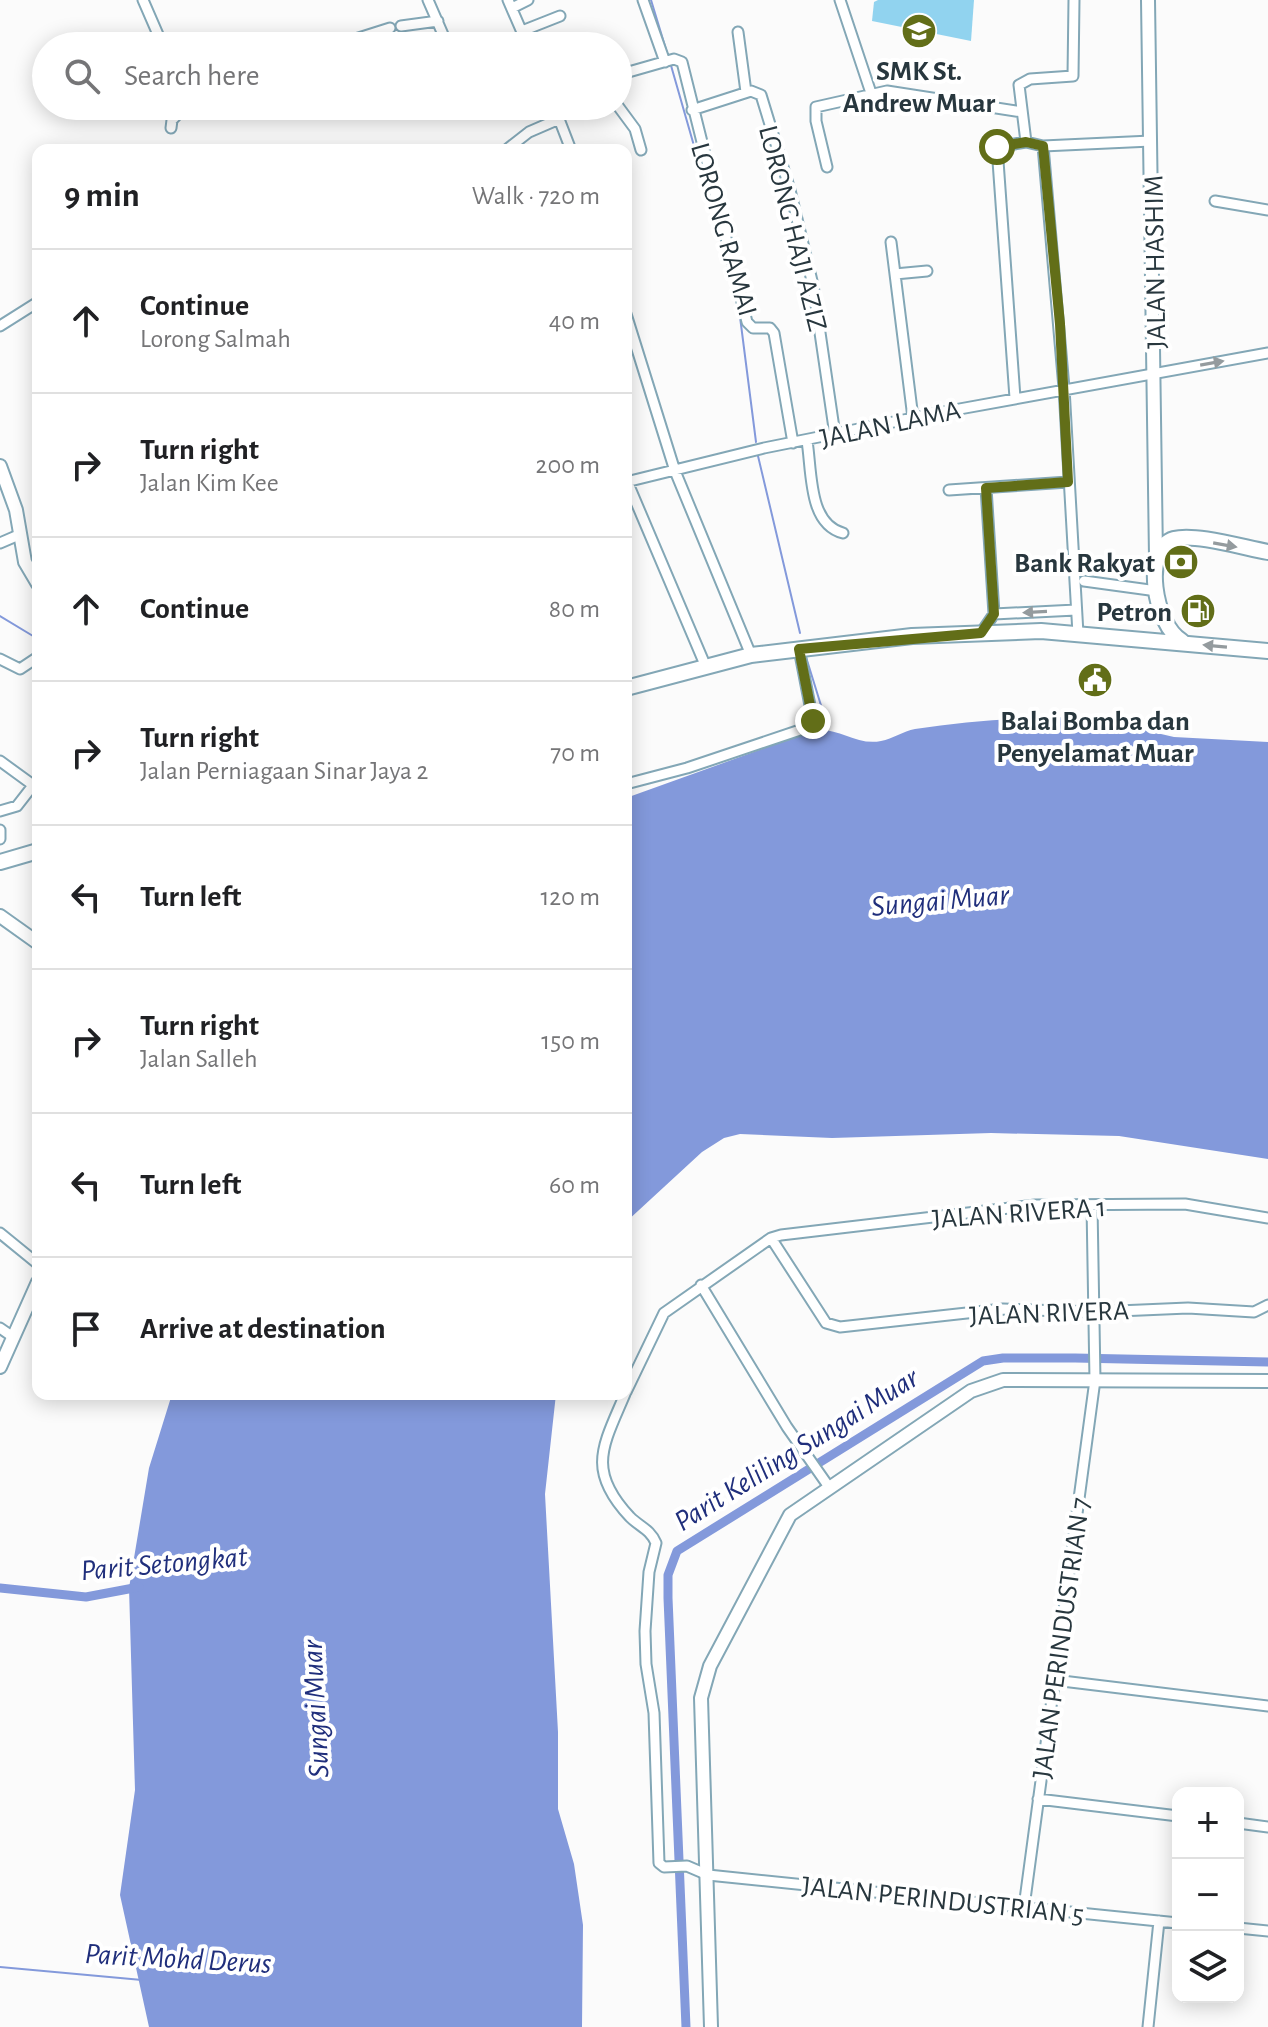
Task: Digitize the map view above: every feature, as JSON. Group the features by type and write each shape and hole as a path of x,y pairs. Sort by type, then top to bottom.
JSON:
{"main road":[{"path":"1185,643 1168,632 1159,615 1156,557 1169,541 1183,537 1268,552"},
{"path":"1142,638 1155,627 1159,615"},
{"path":"632,686 751,655 981,633 1142,638 1268,651"},
{"path":"0,862 32,853"}],"street":[{"path":"143,0 157,32"},
{"path":"428,0 442,32"},
{"path":"528,0 510,4 522,31 560,16"},
{"path":"632,71 669,61 643,0"},
{"path":"840,0 871,93"},
{"path":"1026,142 1019,85 1030,79 1073,76 1074,0"},
{"name":"JALAN HASHIM","path":"1148,0 1156,372 1156,557"},
{"path":"379,32 438,21"},
{"path":"738,32 746,92"},
{"name":"LORONG RAMAI","path":"669,61 682,62 747,322 753,328 770,328 774,333 793,443"},
{"name":"LORONG HAJI AZIZ","path":"692,110 746,92 754,91 761,95 790,190 813,285 835,435"},
{"path":"827,167 814,108 871,93 908,93 1022,112"},
{"path":"171,128 172,120"},
{"path":"514,144 529,132 557,120"},
{"path":"559,120 569,144"},
{"path":"628,120 635,129 641,150"},
{"path":"1015,398 997,149 1007,143 1026,142 1043,146 1151,141"},
{"path":"1043,146 1064,388 1078,634"},
{"path":"1215,201 1268,210"},
{"path":"891,242 913,418"},
{"path":"895,274 927,271"},
{"path":"0,326 32,306"},
{"path":"632,333 675,471 751,655"},
{"name":"JALAN LAMA","path":"632,481 913,418 1268,353"},
{"path":"807,441 819,513 826,525 843,533"},
{"path":"0,466 21,534 25,562 32,574"},
{"path":"949,490 1068,482"},
{"path":"981,633 994,614 986,488"},
{"path":"632,494 706,667"},
{"path":"1156,523 1183,537"},
{"path":"0,543 21,534"},
{"path":"1084,581 1157,591"},
{"path":"994,614 1076,610"},
{"path":"632,782 687,768 809,727 812,715 799,649"},
{"path":"0,659 20,669 32,661"},
{"path":"0,761 32,780"},
{"path":"0,811 17,806 32,787"},
{"path":"0,830 0,839"},
{"path":"0,916 32,939"},
{"name":"JALAN RIVERA 1","path":"771,1238 1035,1205 1185,1204 1268,1218"},
{"name":"JALAN PERINDUSTRIAN 7","path":"1024,1907 1095,1374 1092,1205"},
{"path":"0,1233 32,1259"},
{"path":"632,1379 655,1325 678,1301 771,1238"},
{"name":"JALAN RIVERA","path":"771,1238 829,1325 840,1327 1003,1309 1095,1312 1188,1308 1254,1312 1268,1305"},
{"path":"701,1285 829,1487"},
{"path":"0,1367 32,1295"},
{"path":"0,1328 13,1337"},
{"path":"711,2027 708,1875 704,1859 704,1682 790,1515 971,1391 1003,1380 1095,1374 1268,1381"},
{"name":"JALAN PERINDUSTRIAN 5","path":"623,1400 602,1448 600,1469 630,1516 648,1530 656,1543 649,1572 646,1664 654,1713 658,1857 664,1867 675,1864 708,1875 1172,1922"},
{"path":"1054,1680 1268,1706"},
{"path":"1038,1799 1172,1815"},
{"path":"1244,1824 1268,1827"},
{"path":"1148,2027 1159,1921"},
{"path":"1244,1929 1268,1931"}],"shaded area":[{"path":"974,0 971,41 872,21 874,2"}],"water":[{"name":"Sungai Muar","path":"1096,719 1174,737 1268,742 1268,1159 1119,1136 991,1133 832,1138 740,1134 724,1138 702,1152 632,1216 632,796 815,730 832,731 872,742 911,730 992,720"},
{"name":"Sungai Muar","path":"170,1400 555,1400 545,1494 558,1732 558,1809 574,1864 583,1925 582,2027 149,2027 120,1895 135,1790 129,1588 149,1468"}],"waterway":[{"path":"651,0 668,56"},
{"path":"670,62 729,268"},
{"path":"739,309 756,442"},
{"path":"758,456 800,633"},
{"path":"0,616 32,635"},
{"path":"806,657 828,728"},
{"name":"Parit Keliling Sungai Muar","path":"686,2027 668,1598 668,1575 677,1551 983,1361 1075,1358 1268,1362"},
{"name":"Parit Setongkat","path":"0,1588 86,1597 139,1587"},
{"name":"Parit Mohd Derus","path":"0,1967 142,1980"}],"place":[{"name":"SMK St. Andrew Muar","path":"919,31"},
{"name":"Bank Rakyat","path":"1181,562"},
{"name":"Petron","path":"1198,611"},
{"name":"Balai Bomba dan Penyelamat Muar","path":"1095,680"}],"route":[{"path":"813,721 799,649 912,636 981,633 994,614 986,488 1068,482 1060,324 1043,146 1026,142 997,147"}]}
